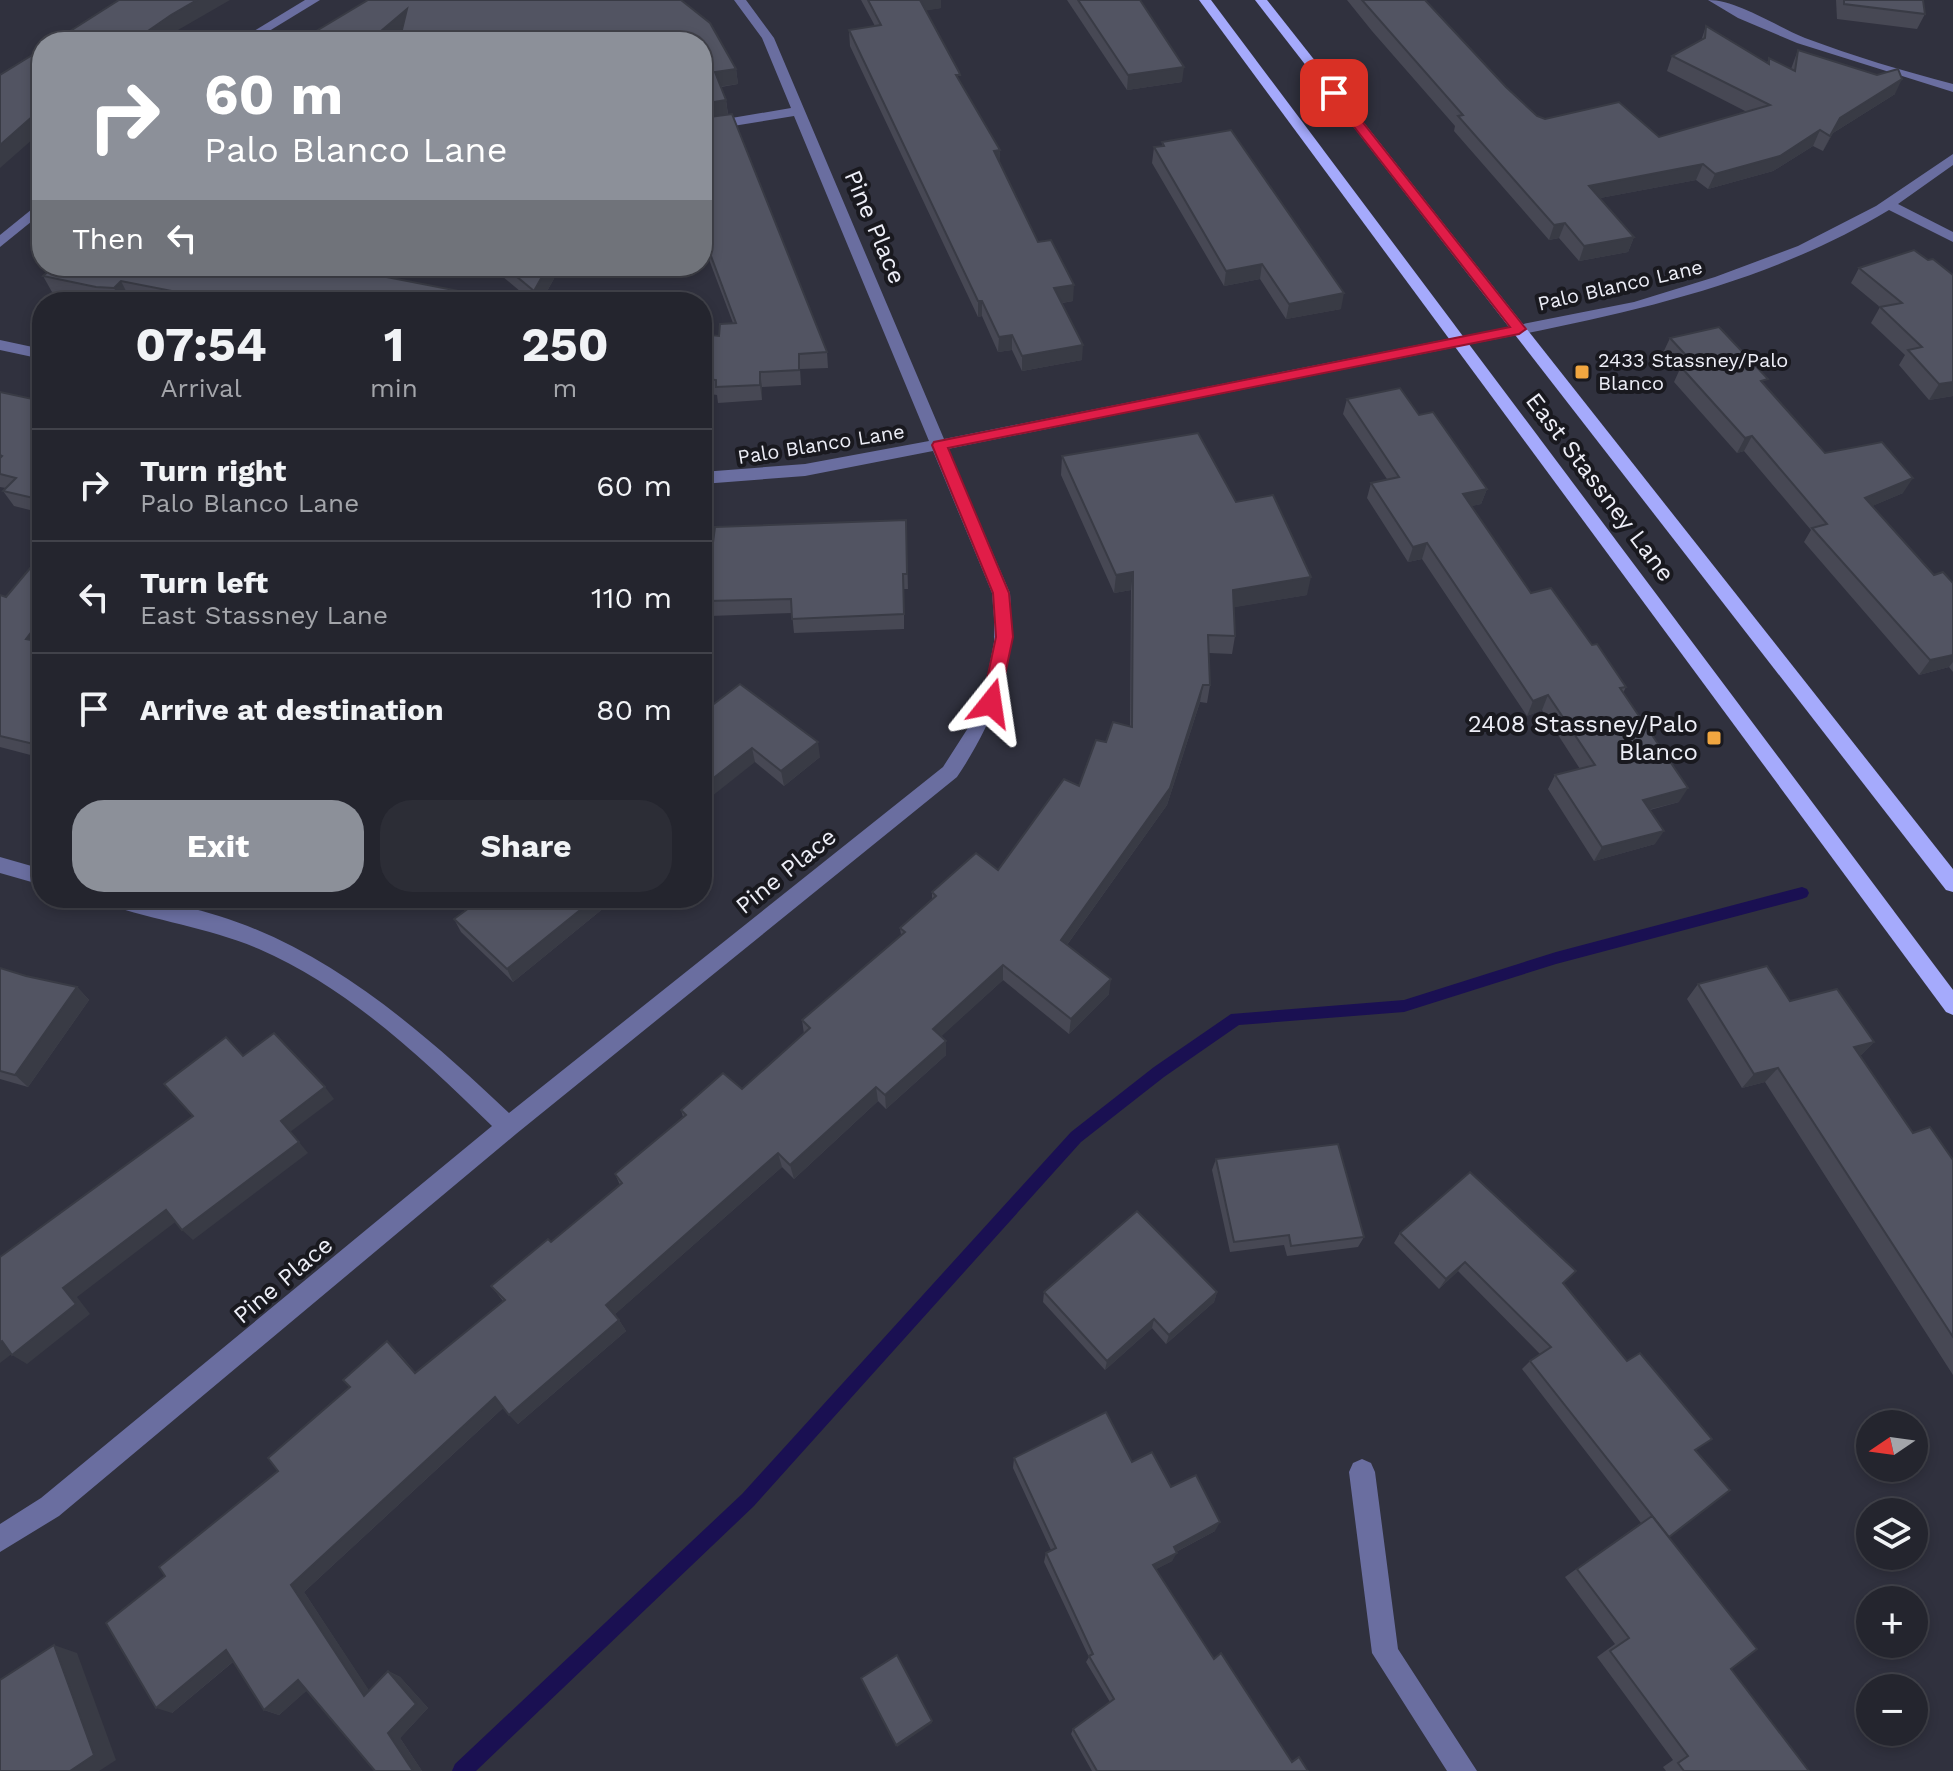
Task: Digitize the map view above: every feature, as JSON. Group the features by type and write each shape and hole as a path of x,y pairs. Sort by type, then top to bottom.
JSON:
{"main road":[{"name":"East Stassney Lane","path":"1205,0 1953,1006"},
{"name":"East Stassney Lane","path":"1261,0 1953,884"}],"street":[{"path":"259,32 314,0"},
{"name":"Pine Place","path":"0,1539 50,1507 508,1127 950,772 969,746 991,703 998,680 1004,637 1001,593 768,38 740,0"},
{"path":"1714,0 1794,39 1865,65 1953,88"},
{"path":"712,125 798,111"},
{"name":"Palo Blanco Lane","path":"712,477 805,470 1636,306 1722,281 1799,250 1888,204 1926,181 1953,158"},
{"path":"1888,204 1953,238"},
{"path":"0,243 32,214"},
{"path":"0,345 32,352"},
{"path":"0,865 32,874"},
{"path":"147,908 266,943 338,982 406,1032 508,1127"},
{"path":"1362,1472 1385,1653 1463,1771"}],"building":[{"path":"119,0 197,0 146,32 69,32"},
{"path":"368,0 681,0 710,23 736,69 715,72 726,100 712,102 712,32 401,32 407,9 380,32 315,32"},
{"path":"868,0 920,0 959,72 960,75 956,75 1000,150 994,151 1038,242 1051,240 1074,285 1054,288 1083,345 1022,356 1012,335 999,337 982,301 978,301 849,30 881,25"},
{"path":"1078,0 1140,0 1184,67 1128,75"},
{"path":"1362,0 1425,0 1537,116 1545,119 1619,102 1659,137 1770,105 1672,56 1705,38 1706,26 1769,64 1769,58 1795,71 1798,50 1877,75 1898,69 1902,79 1840,118 1830,136 1820,130 1780,156 1715,174 1703,164 1589,186 1634,237 1584,246 1565,223 1554,225"},
{"path":"1844,0 1923,0 1925,14 1844,4"},
{"path":"32,55 32,117 0,145 0,75"},
{"path":"732,114 827,352 799,354 799,370 760,372 760,385 716,387 716,380 712,379 712,335 719,336 720,324 736,323 712,259 712,117"},
{"path":"1231,130 1344,293 1289,304 1262,264 1226,271 1154,147 1164,146 1162,142"},
{"path":"1914,250 1928,260 1933,259 1953,275 1953,382 1939,384 1908,350 1922,347 1880,307 1902,303 1859,268"},
{"path":"43,276 381,276 464,292 177,292 121,281 114,288"},
{"path":"516,276 542,276 534,291"},
{"path":"1719,327 1768,379 1761,381 1825,453 1882,442 1913,478 1865,498 1934,575 1943,572 1953,583 1953,655 1930,660 1812,528 1827,524 1752,436 1745,438 1681,367 1694,364 1670,338"},
{"path":"1400,388 1419,415 1433,412 1487,489 1463,494 1531,593 1551,588 1592,645 1597,644 1626,687 1620,688 1688,788 1643,800 1664,831 1602,847 1555,775 1595,765 1548,695 1533,701 1427,543 1413,547 1371,483 1399,477 1347,399"},
{"path":"0,392 32,399 32,498 3,491 16,478 0,474"},
{"path":"1198,433 1236,502 1273,495 1311,577 1233,590 1235,636 1208,635 1210,685 1203,685 1170,788 1061,940 1111,979 1071,1019 1003,965 933,1029 946,1041 885,1095 876,1087 790,1165 778,1153 606,1305 619,1320 509,1415 495,1397 291,1585 364,1696 388,1671 416,1704 388,1733 413,1771 375,1771 298,1680 264,1710 226,1650 156,1708 106,1623 165,1576 159,1567 278,1471 268,1458 350,1387 343,1380 387,1341 415,1373 505,1300 491,1286 548,1239 551,1242 622,1183 615,1174 686,1115 681,1110 723,1073 742,1089 810,1028 802,1020 905,932 900,928 936,896 932,892 976,853 998,870 1064,779 1079,786 1096,740 1106,742 1113,722 1132,727 1133,572 1116,575 1062,456"},
{"path":"906,520 904,614 792,619 791,599 712,601 715,527"},
{"path":"32,566 32,631 26,639 32,640 32,744 0,736 0,595 6,597"},
{"path":"740,684 818,742 781,771 752,748 712,779 712,705"},
{"path":"469,908 583,908 507,969 454,919"},
{"path":"1767,966 1790,1001 1837,989 1874,1042 1854,1047 1913,1133 1930,1127 1953,1160 1953,1337 1778,1068 1754,1074 1698,984"},
{"path":"0,968 77,987 15,1075 0,1071"},
{"path":"274,1033 325,1087 281,1121 299,1142 182,1230 166,1210 63,1288 76,1304 12,1355 0,1342 0,1257 193,1116 164,1084 226,1037 243,1056"},
{"path":"1338,1144 1364,1237 1291,1246 1289,1235 1234,1242 1216,1159"},
{"path":"1470,1172 1576,1271 1563,1283 1627,1361 1640,1353 1712,1439 1695,1450 1730,1490 1669,1537 1530,1361 1551,1347 1465,1262 1446,1279 1400,1233"},
{"path":"1137,1211 1217,1292 1169,1335 1154,1319 1107,1361 1044,1292"},
{"path":"1106,1412 1132,1462 1152,1452 1171,1487 1196,1475 1220,1522 1174,1547 1177,1553 1153,1565 1214,1659 1221,1653 1292,1762 1299,1757 1308,1771 1097,1771 1073,1729 1114,1699 1089,1656 1093,1654 1046,1553 1056,1548 1014,1458"},
{"path":"1652,1516 1757,1649 1731,1669 1809,1771 1684,1771 1678,1763 1688,1756 1610,1651 1629,1638 1577,1569"},
{"path":"54,1645 94,1755 70,1771 0,1771 0,1680"},
{"path":"897,1655 932,1721 896,1745 861,1678"}],"waterway":[{"path":"462,1771 748,1500 1076,1137 1159,1072 1236,1019 1404,1006 1556,958 1802,893"}],"place":[{"name":"2433 Stassney/Palo Blanco","path":"1582,372"},
{"name":"2408 Stassney/Palo Blanco","path":"1714,738"}],"route":[{"path":"991,703 1002,660 1004,616 1001,593 939,445 1519,329 1334,93"}]}
